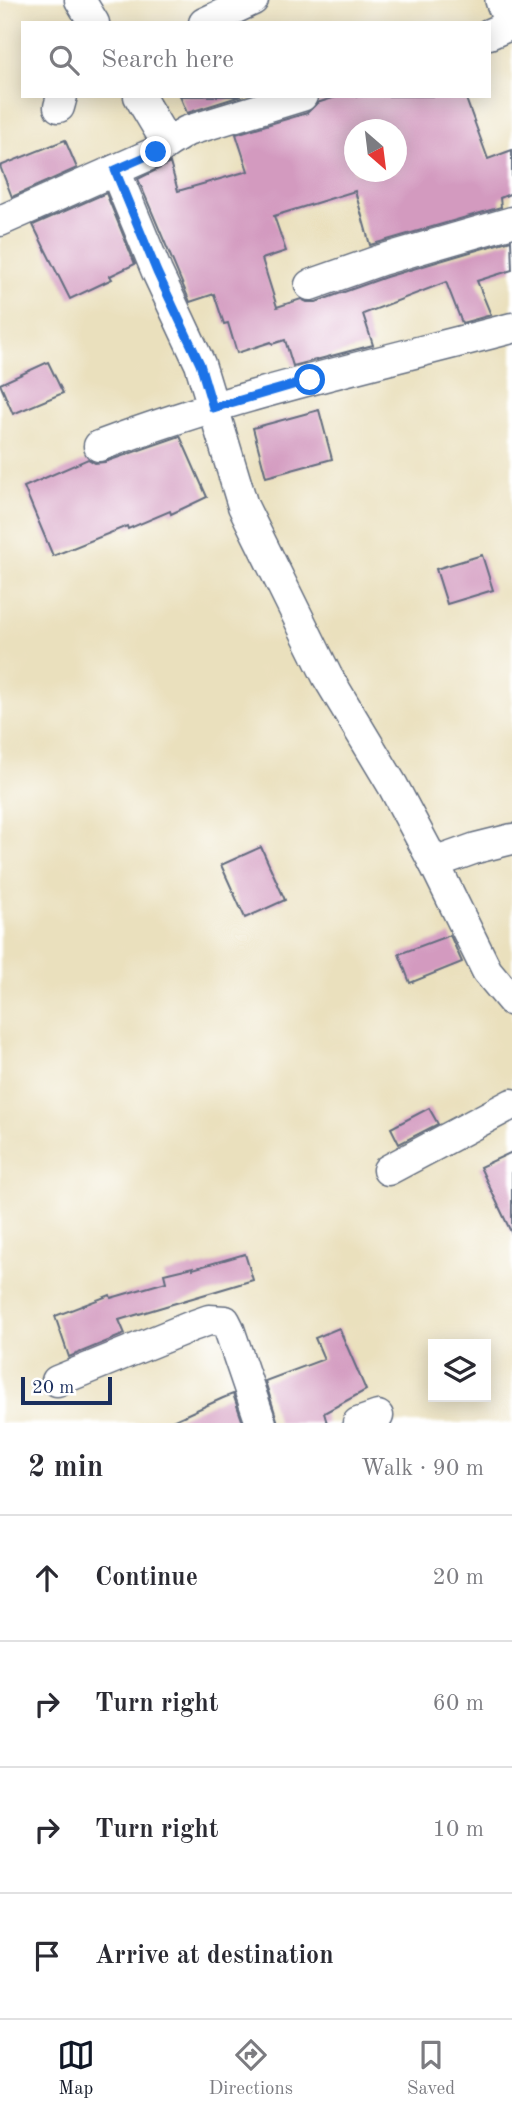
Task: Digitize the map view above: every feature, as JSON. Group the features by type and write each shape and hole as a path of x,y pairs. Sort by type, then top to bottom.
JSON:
{"main road":[{"path":"503,0 512,22"}],"street":[{"path":"80,0 93,21"},
{"path":"208,21 253,0"},
{"path":"491,33 512,22"},
{"path":"140,98 167,143"},
{"path":"0,221 156,152 187,131 295,98"},
{"path":"115,170 157,272 200,364 243,506 327,676 393,786 487,971 512,1001"},
{"path":"310,285 512,222"},
{"path":"99,446 149,427 310,380 512,328"},
{"path":"434,863 512,839"},
{"path":"388,1170 512,1104"},
{"path":"57,1381 192,1326 209,1320 225,1321 261,1423"}],"building":[{"path":"181,98 235,98 187,113"},
{"path":"333,98 466,98 488,159 512,150 512,193 500,198 501,207 370,245 355,191 274,216 286,251 262,259 277,307 301,299 316,302 386,277 511,240 512,270 477,281 491,315 462,323 446,282 363,314 373,345 293,366 285,340 237,353 228,323 224,324 214,294 190,302 138,179 170,163 178,191 248,171 236,134 307,113 317,103"},
{"path":"65,140 77,168 12,197 0,166"},
{"path":"106,193 135,264 110,276 112,279 70,299 33,225"},
{"path":"48,362 63,393 13,414 0,384"},
{"path":"319,410 332,459 266,477 253,428"},
{"path":"180,436 207,497 171,514 170,511 128,529 127,526 53,556 24,487 88,459 95,463 105,462"},
{"path":"482,555 493,590 447,604 436,569"},
{"path":"261,847 285,900 245,918 221,865"},
{"path":"450,935 462,962 410,983 399,954"},
{"path":"429,1108 438,1124 399,1144 391,1128"},
{"path":"512,1152 512,1234 480,1167"},
{"path":"245,1254 253,1280 119,1320 125,1334 69,1357 55,1316 110,1295 111,1298 166,1282 164,1274"},
{"path":"339,1328 366,1390 324,1413 327,1423 278,1423 265,1381 324,1359 315,1338"},
{"path":"233,1394 243,1423 168,1423 223,1398"}],"route":[{"path":"156,152 115,170 157,272 200,364 213,408 310,380"}]}
